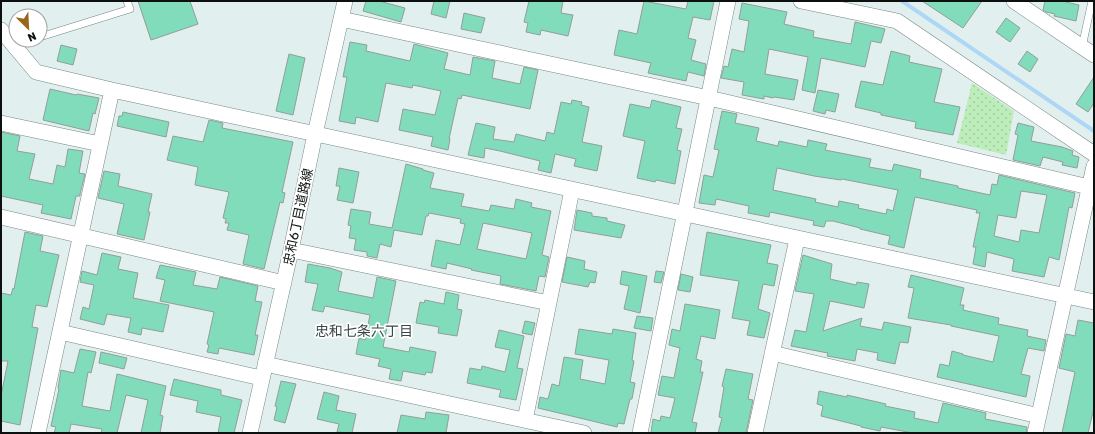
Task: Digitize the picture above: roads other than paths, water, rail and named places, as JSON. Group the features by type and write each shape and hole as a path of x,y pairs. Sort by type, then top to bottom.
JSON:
{"street":[{"name":"忠和6丁目道路線","path":"250,433 345,1"},
{"path":"640,433 686,214 728,1"},
{"path":"801,1 897,21 1094,154"},
{"path":"1014,1 1088,51"},
{"path":"341,19 709,98 1089,187"},
{"path":"1,30 8,39"},
{"path":"16,48 36,72 112,90 1094,302"},
{"path":"38,433 112,90"},
{"path":"1,124 100,144"},
{"path":"1035,433 1094,166"},
{"path":"526,420 572,190"},
{"path":"1,217 284,283"},
{"path":"755,433 797,239"},
{"path":"291,250 549,303"},
{"path":"60,332 526,420 584,433"},
{"path":"772,353 1039,416"}],"lane":[{"path":"48,35 130,9 127,1"},
{"path":"1088,51 1092,1"}],"waterway":[{"path":"902,1 1094,131"}],"district":[{"name":"忠和七条六丁目","path":"364,331"}]}
